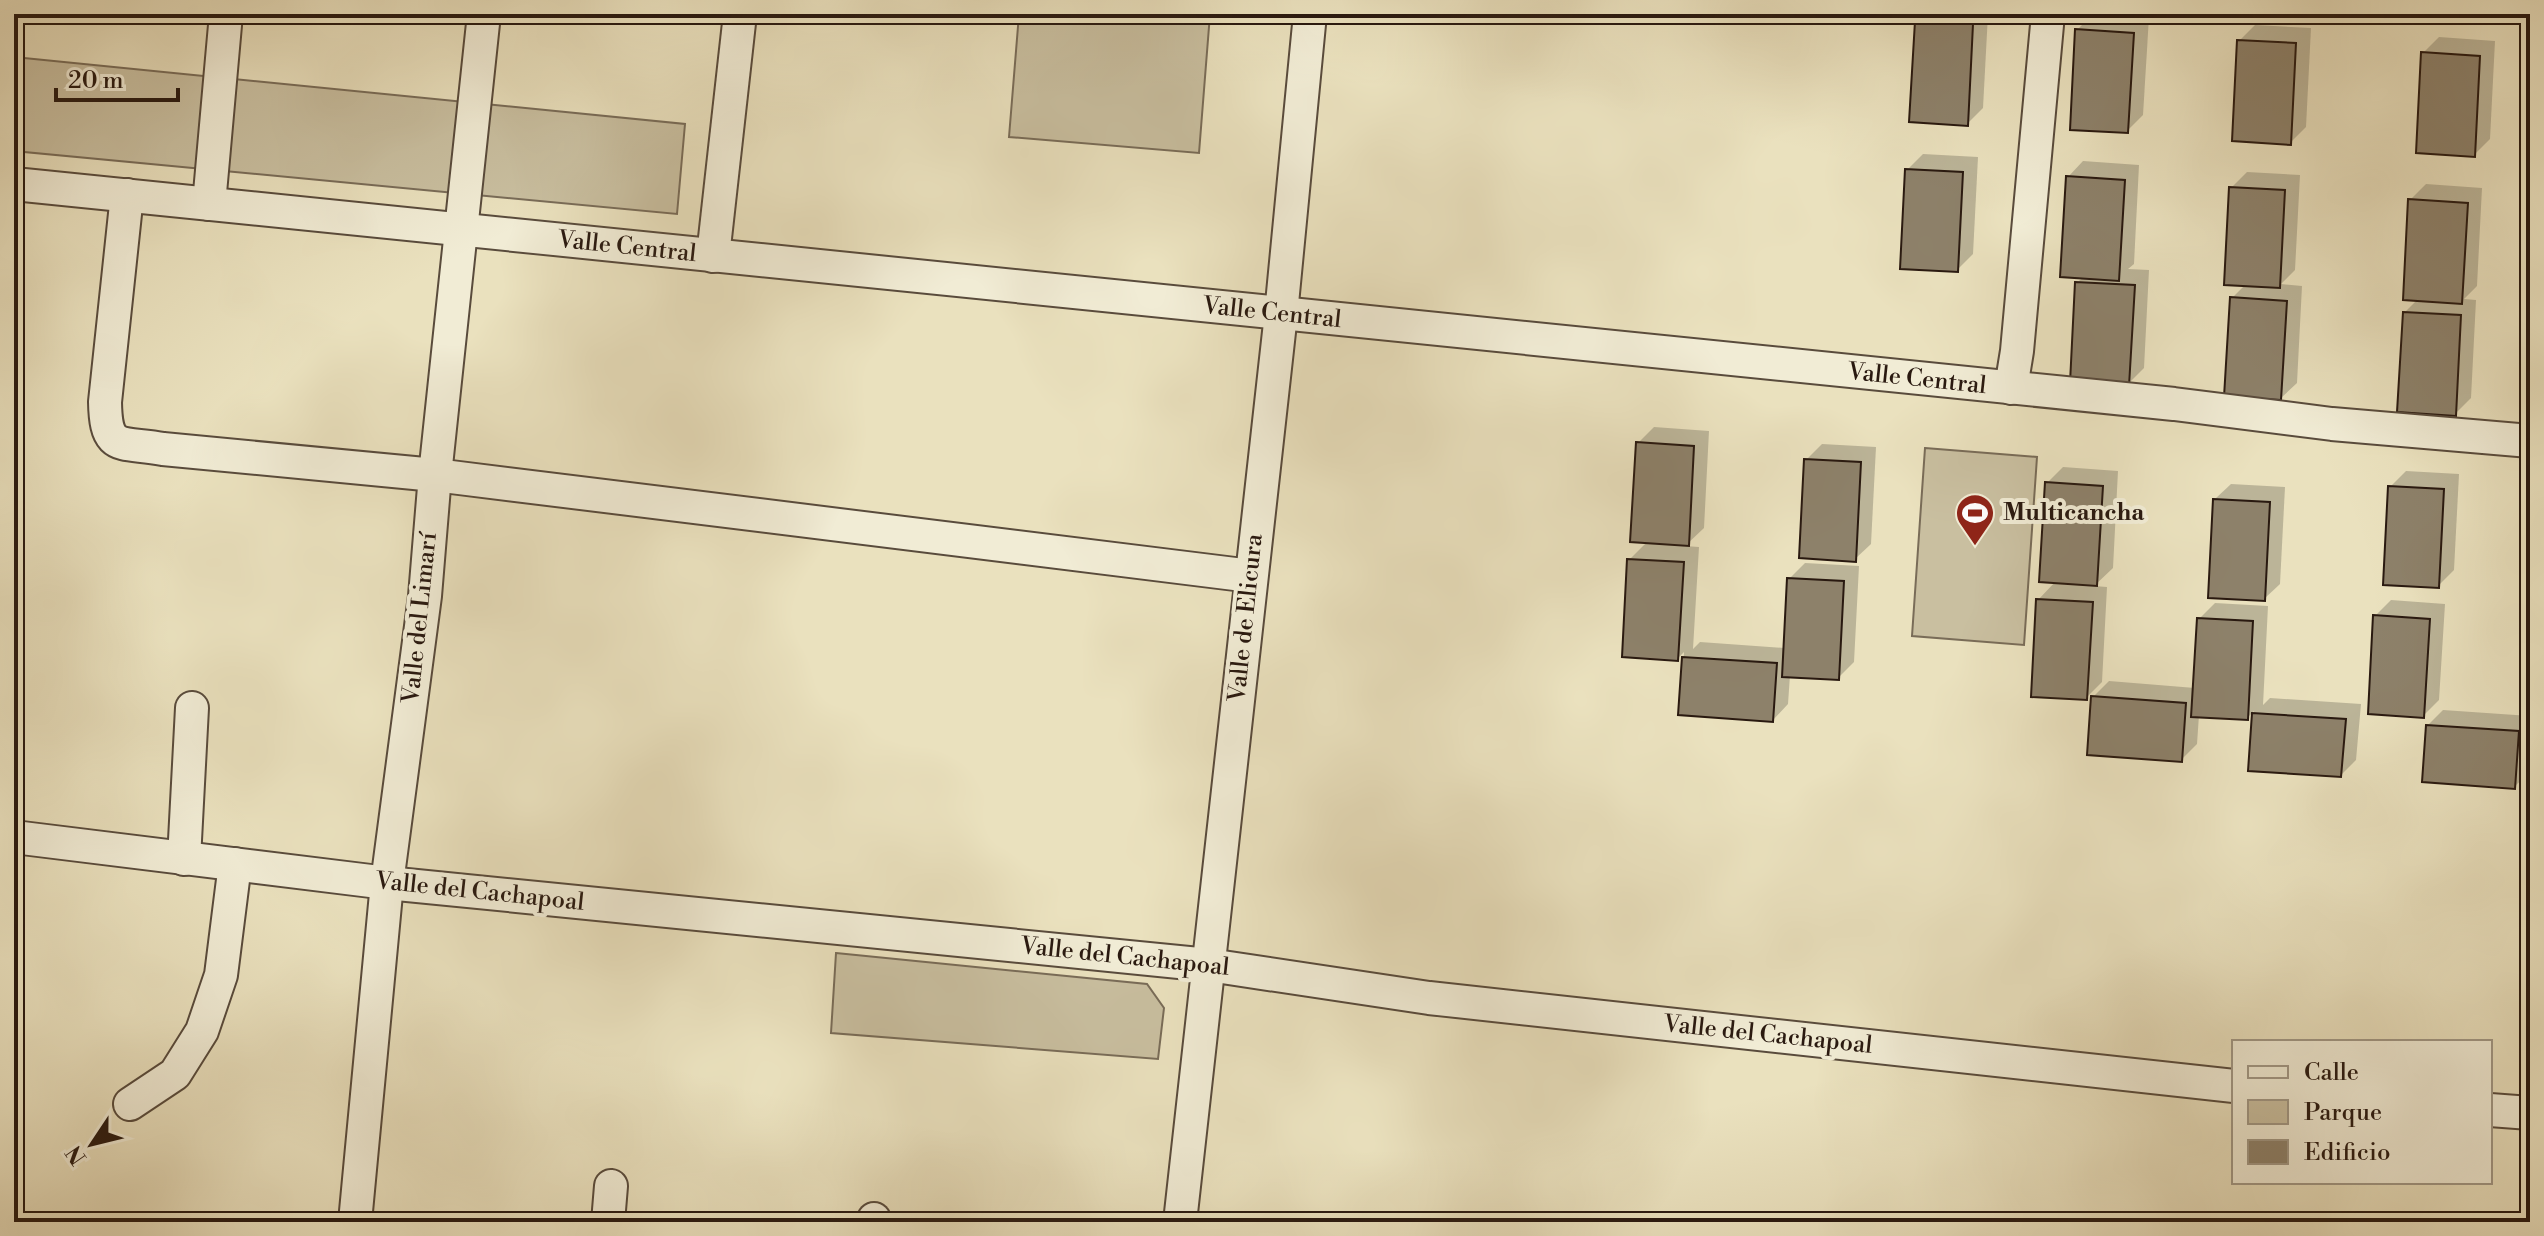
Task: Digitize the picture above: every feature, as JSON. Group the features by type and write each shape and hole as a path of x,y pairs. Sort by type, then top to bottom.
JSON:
{"street":[{"path":"209,204 226,14"},
{"name":"Valle del Limarí","path":"355,1222 387,883 425,596 484,14"},
{"path":"713,256 740,14"},
{"name":"Valle de Elicura","path":"1180,1222 1281,314 1310,14"},
{"path":"2011,388 2048,14"},
{"name":"Valle Central","path":"14,184 2174,404 2332,424 2530,441"},
{"path":"127,195 105,424 109,436 128,445 435,475 1251,576"},
{"path":"184,859 192,708"},
{"name":"Valle del Cachapoal","path":"14,837 387,883 1209,965 1429,998 2232,1086"},
{"path":"130,1104 175,1074 202,1031 221,975 235,864"},
{"path":"2492,1110 2530,1113"},
{"path":"608,1222 611,1186"}],"green space":[{"path":"1019,14 1210,14 1199,153 1009,137"},
{"path":"14,57 685,124 677,214 14,151"},
{"name":"Multicancha","path":"1925,448 2037,457 2024,645 1912,636"},
{"path":"836,953 1147,984 1164,1008 1158,1059 831,1033"}],"building":[{"path":"1915,21 1973,24 1968,126 1909,122"},
{"path":"2075,29 2134,33 2128,133 2070,130"},
{"path":"2237,40 2296,43 2291,145 2232,141"},
{"path":"2421,52 2480,56 2475,157 2416,153"},
{"path":"1905,169 1963,172 1958,272 1900,269"},
{"path":"2066,176 2125,180 2119,281 2060,277"},
{"path":"2229,187 2285,190 2280,288 2224,285"},
{"path":"2408,199 2468,203 2462,304 2403,300"},
{"path":"2075,282 2135,285 2129,386 2070,383"},
{"path":"2230,297 2287,301 2281,400 2224,397"},
{"path":"2403,312 2461,315 2456,416 2397,412"},
{"path":"1636,442 1694,446 1689,546 1630,542"},
{"path":"1804,459 1861,462 1856,562 1799,558"},
{"path":"2045,482 2103,486 2097,586 2039,582"},
{"path":"2388,486 2444,489 2439,588 2383,585"},
{"path":"2213,499 2270,502 2265,601 2208,598"},
{"path":"1627,559 1684,562 1678,661 1622,657"},
{"path":"1787,578 1844,581 1839,680 1782,677"},
{"path":"2036,599 2093,602 2087,700 2031,697"},
{"path":"2373,615 2430,619 2424,718 2368,714"},
{"path":"2197,618 2253,621 2248,720 2191,717"},
{"path":"1682,657 1777,663 1773,722 1678,715"},
{"path":"2091,696 2186,703 2182,762 2087,755"},
{"path":"2252,713 2346,719 2341,777 2248,771"},
{"path":"2426,725 2519,731 2515,789 2422,782"}],"place":[{"name":"Multicancha","path":"1975,547"}]}
